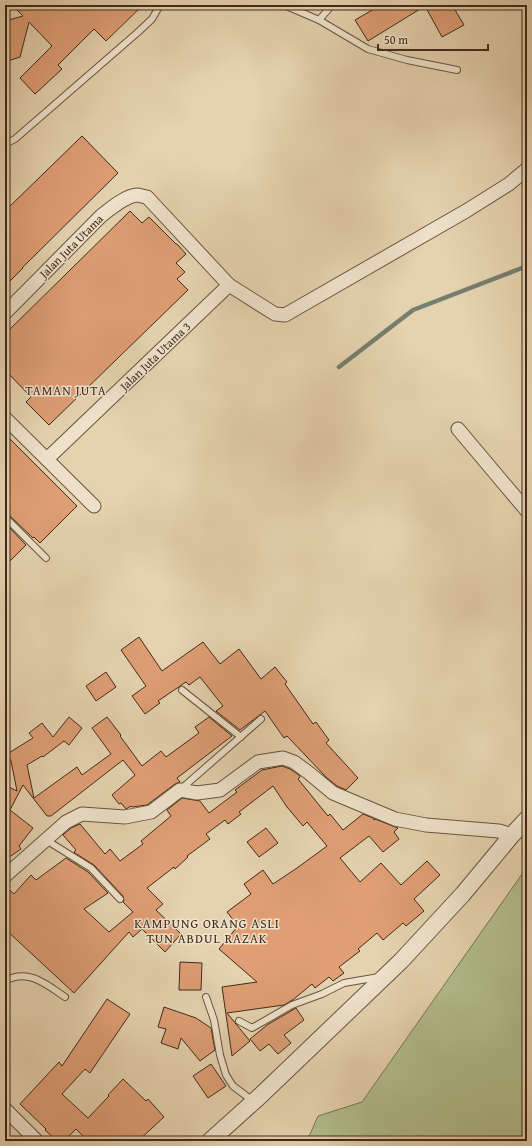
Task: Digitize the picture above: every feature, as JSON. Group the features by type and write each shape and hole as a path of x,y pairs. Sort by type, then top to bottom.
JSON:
{"street":[{"path":"229,285 275,314 285,315 466,211 509,184 527,169"},
{"name":"Jalan Juta Utama","path":"5,313 101,216 116,204 137,195 147,197 229,285"},
{"name":"Jalan Juta Utama 3","path":"47,459 229,285"},
{"path":"5,418 94,506"},
{"path":"458,429 527,511"},
{"path":"5,876 66,822 82,814 125,817 151,812 180,790 197,793 220,790 258,762 283,758 294,762 333,793 395,819 426,825 499,832 512,835"},
{"path":"210,1141 254,1102 401,961 463,894 527,819"},
{"path":"5,1109 37,1141"}],"lane":[{"path":"5,144 15,139 137,33 152,19 160,5"},
{"path":"284,5 319,20 368,49 407,60 457,70"},
{"path":"319,20 332,5"},
{"path":"5,517 46,558"},
{"path":"182,690 241,737"},
{"path":"180,790 261,720"},
{"path":"46,840 91,868 120,898"},
{"path":"5,981 11,978 23,976 33,978 45,983 65,997"},
{"path":"239,1021 252,1028 292,1005 322,994 344,983 386,976"},
{"path":"206,998 214,1020 220,1055 226,1074 233,1086 254,1102"}],"green space":[{"path":"527,867 527,1141 307,1141 318,1116 362,1102"}],"building":[{"path":"12,5 143,5 106,41 94,29 58,65 62,69 35,94 20,78 52,46 29,22 20,57 5,62 5,21 23,16"},
{"path":"381,5 452,5 464,25 442,37 425,6 368,41 355,20"},
{"path":"82,136 118,173 5,286 5,211"},
{"path":"130,211 142,223 149,217 186,254 176,263 185,272 177,279 188,290 49,425 26,402 31,397 5,370 5,334"},
{"path":"5,434 77,506 40,543 5,513"},
{"path":"5,523 26,545 5,566"},
{"path":"139,637 162,671 203,642 220,664 239,649 261,679 275,667 287,682 285,684 313,724 316,722 329,740 326,743 358,778 346,790 337,786 326,777 287,736 284,738 265,711 240,730 216,711 223,706 200,677 189,685 186,682 158,701 160,703 145,714 132,696 146,686 121,650"},
{"path":"106,672 116,687 96,701 86,686"},
{"path":"69,717 82,728 69,745 64,741 43,757 42,756 27,765 34,798 77,767 82,775 111,754 92,728 107,717 142,766 161,751 166,757 199,733 195,727 209,717 232,736 177,778 180,782 175,784 147,805 131,806 126,809 121,803 119,804 112,795 135,775 123,760 51,816 47,816 23,785 10,810 33,828 19,846 21,849 5,860 5,785 17,791 11,761 7,754 33,738 29,733 42,723 53,737"},
{"path":"282,766 299,775 300,777 298,779 328,816 330,814 343,830 363,814 373,818 374,820 375,819 398,828 394,832 399,839 383,852 369,836 340,858 360,882 381,863 401,885 427,861 440,875 414,899 424,911 406,926 403,923 383,940 377,933 358,949 360,951 339,967 344,973 333,981 329,977 315,988 312,984 284,1005 227,1013 250,1041 232,1056 222,987 257,982 219,949 238,926 227,912 251,894 244,884 263,870 273,884 327,846 307,822 303,826 287,807 273,786 239,812 241,814 228,824 225,820 206,834 210,839 187,856 188,857 175,869 174,867 147,888 163,904 156,910 181,934 165,952 142,929 133,937 129,932 74,993 5,929 5,886 14,894 31,875 36,880 66,858 88,872 108,893 84,909 109,932 133,912 123,902 123,896 94,865 74,852 76,850 63,835 71,828 80,824 105,854 110,849 120,861 143,844 141,841 171,816 167,810 182,798 200,801 209,813 237,792 235,790 262,770"},
{"path":"266,828 278,843 259,857 247,842"},
{"path":"180,962 202,963 201,990 179,990"},
{"path":"107,999 130,1014 90,1073 85,1069 62,1094 88,1118 123,1079 146,1101 148,1099 164,1117 138,1141 88,1141 76,1129 64,1141 57,1141 20,1104 59,1062 62,1066"},
{"path":"164,1007 196,1018 211,1028 215,1050 200,1061 181,1038 178,1049 161,1043 166,1029 158,1027"},
{"path":"296,1008 304,1020 284,1035 291,1043 278,1054 269,1044 260,1051 250,1039 267,1025"},
{"path":"211,1064 226,1086 208,1098 193,1076"}],"waterway":[{"path":"339,367 413,310 527,266"}],"district":[{"name":"TAMAN JUTA","path":"66,390"},
{"name":"KAMPUNG ORANG ASLI TUN ABDUL RAZAK","path":"207,930"}]}
